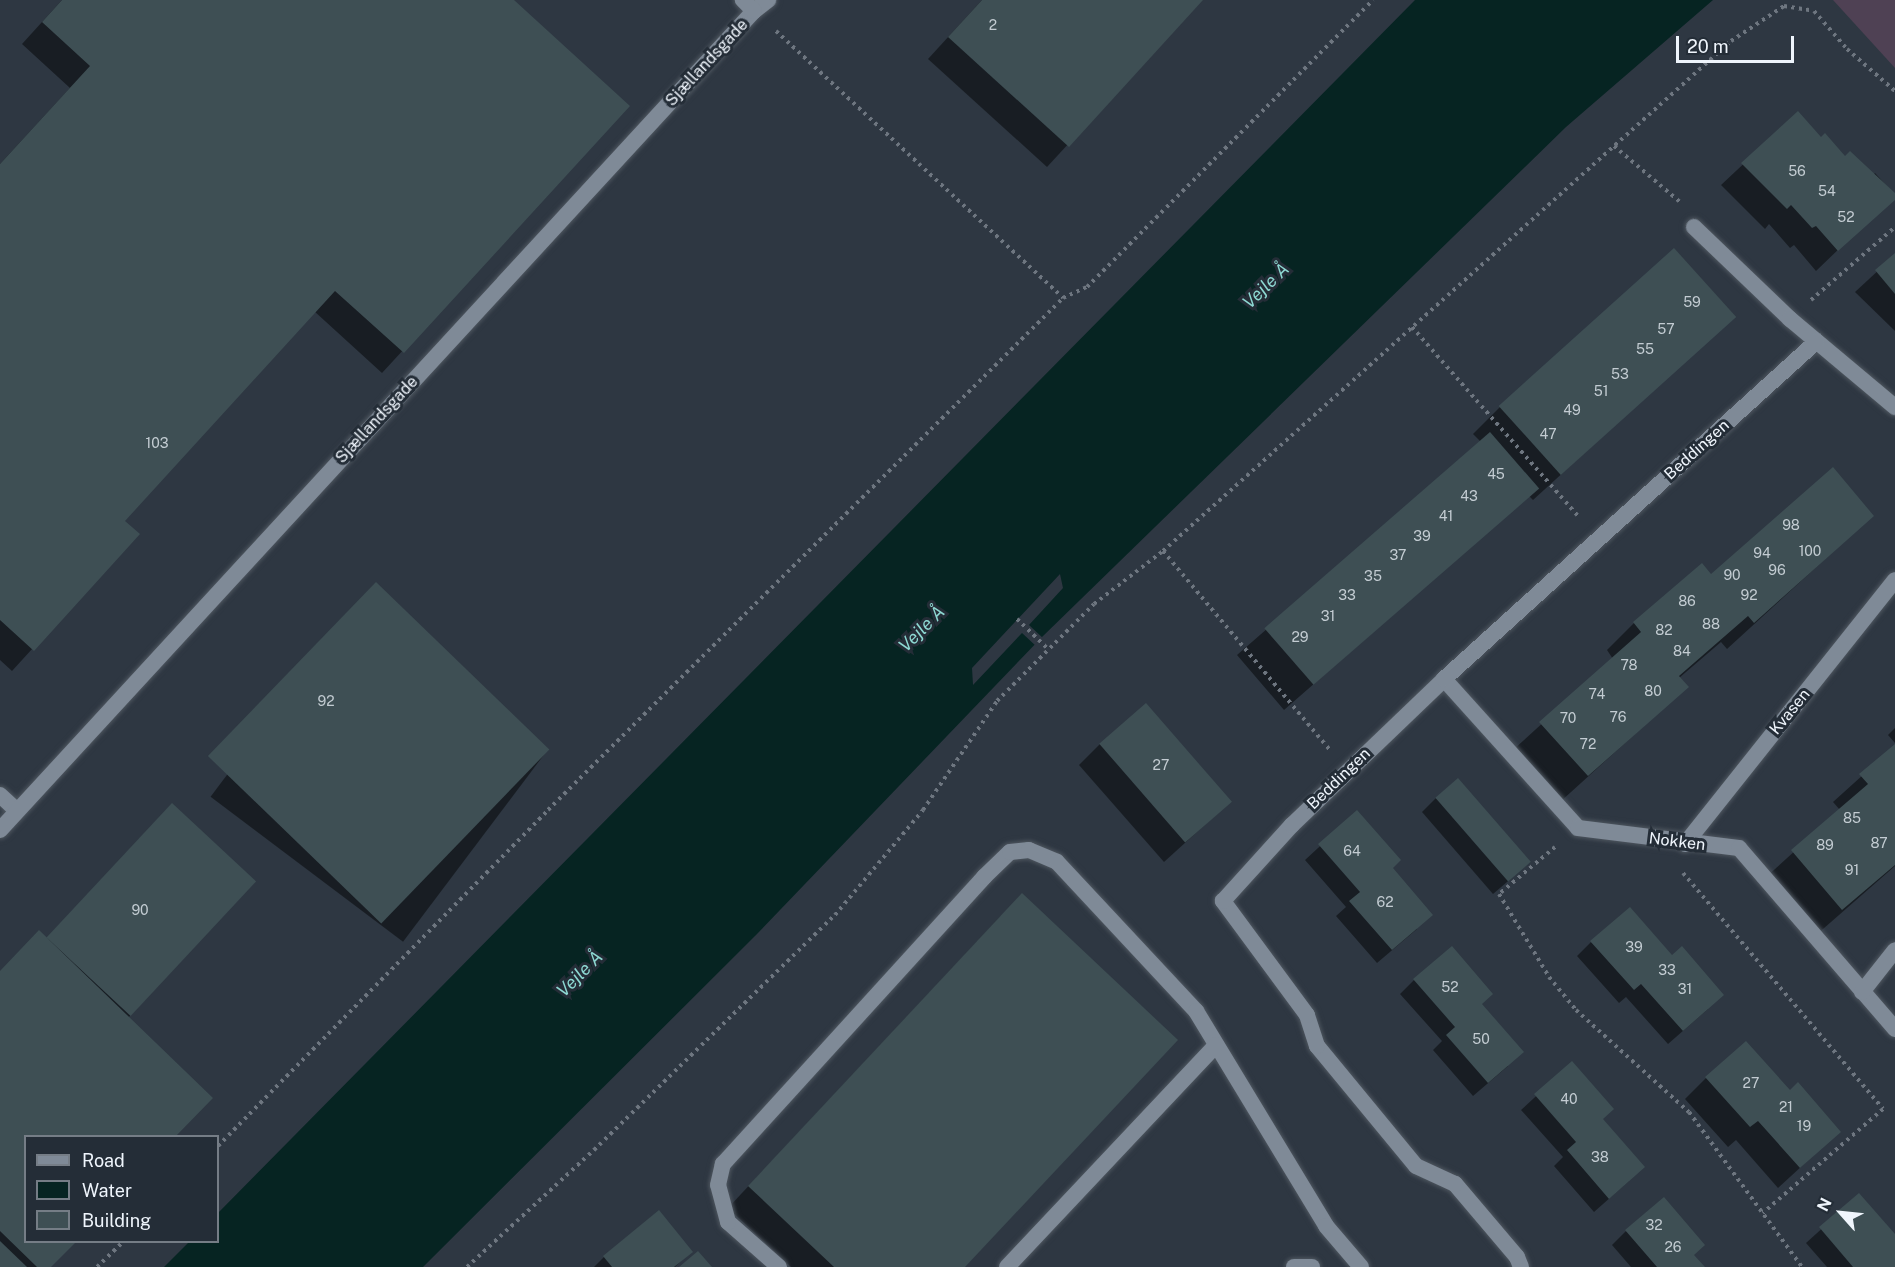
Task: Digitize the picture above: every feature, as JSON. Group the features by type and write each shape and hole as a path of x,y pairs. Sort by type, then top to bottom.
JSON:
{"street":[{"name":"Sjællandsgade","path":"0,830 748,6 768,0"},
{"path":"1694,226 1790,319 1895,407"},
{"name":"Beddingen","path":"1521,1267 1517,1257 1455,1184 1416,1166 1317,1046 1307,1015 1223,901 1292,825 1444,679 1817,341"},
{"name":"Kvasen","path":"1685,844 1895,580"},
{"path":"1444,679 1578,828"},
{"path":"0,795 17,811"},
{"name":"Nokken","path":"1578,828 1685,844 1739,848 1895,1029"},
{"path":"779,1267 728,1222 718,1185 723,1164 1010,852 1029,850 1057,862 1196,1011 1326,1226 1361,1267"},
{"path":"1862,992 1895,950"},
{"path":"1007,1267 1216,1045"},
{"path":"1294,1267 1312,1267"}],"path":[{"path":"219,1145 548,810 1063,298 1087,287 1374,0"},
{"path":"748,6 1063,298"},
{"path":"467,1267 594,1150 835,915 923,810 997,701 1094,604 1162,551 1731,41 1784,6 1814,11 1847,49 1895,91"},
{"path":"1614,146 1683,204 1694,226"},
{"path":"1790,319 1895,227"},
{"path":"1412,327 1599,539"},
{"path":"1162,551 1348,771"},
{"path":"1017,619 1048,649"},
{"path":"1578,828 1498,894 1549,976 1576,1010 1689,1112 1802,1267"},
{"path":"1685,844 1680,869 1882,1108 1763,1213"},
{"path":"97,1267 122,1243"}],"shaded area":[{"path":"1833,0 1895,0 1895,68"}],"water":[{"name":"Vejle Å","path":"1415,0 1713,0 1566,127 1042,637 756,935 423,1267 164,1267 188,1243 219,1243 219,1212"}],"pier":[{"path":"1060,574 1063,588 1029,625 1044,639 1037,647 1022,633 973,685 972,668"}],"building":[{"path":"62,0 514,0 630,106 404,353 335,291 125,521 140,534 34,651 0,620 0,164 90,66 42,22"},
{"path":"982,0 1203,0 1069,147 948,37"},
{"path":"1798,111 1821,137 1825,133 1845,156 1850,151 1895,193 1895,200 1838,251 1816,226 1812,228 1791,205 1787,209 1741,163"},
{"path":"1674,248 1736,317 1561,475 1499,406"},
{"path":"1895,253 1895,294 1875,270"},
{"path":"1490,432 1539,489 1314,685 1264,628"},
{"path":"1833,467 1874,516 1754,623 1748,616 1679,676 1689,687 1588,776 1539,722 1641,632 1633,622 1702,563 1711,574"},
{"path":"376,582 549,749 381,923 208,756"},
{"path":"1146,703 1232,802 1185,843 1099,744"},
{"path":"1895,744 1895,865 1842,910 1791,850 1868,784 1859,774"},
{"path":"1458,778 1531,862 1508,881 1435,798"},
{"path":"172,803 256,881 131,1016 47,938"},
{"path":"1357,810 1401,860 1393,868 1433,915 1392,950 1349,901 1360,892 1318,844"},
{"path":"1022,893 1178,1040 965,1267 834,1267 748,1186"},
{"path":"1630,907 1672,955 1682,946 1724,995 1683,1031 1641,984 1634,990 1590,941"},
{"path":"39,930 213,1098 177,1135 24,1135 24,1243 75,1243 51,1267 37,1267 0,1231 0,971"},
{"path":"1452,946 1493,994 1482,1004 1524,1052 1488,1083 1446,1035 1455,1027 1413,979"},
{"path":"1746,1041 1790,1090 1798,1082 1841,1132 1800,1168 1758,1121 1750,1127 1705,1077"},
{"path":"1572,1061 1614,1109 1603,1119 1645,1167 1609,1199 1567,1150 1576,1142 1534,1094"},
{"path":"1859,1193 1895,1234 1895,1267 1853,1267 1819,1227"},
{"path":"1664,1197 1705,1245 1694,1255 1705,1267 1657,1267 1625,1230"},
{"path":"659,1210 693,1252 674,1267 612,1267 603,1256"},
{"path":"0,1241 27,1267 0,1267"},
{"path":"698,1251 712,1267 679,1267"}]}
